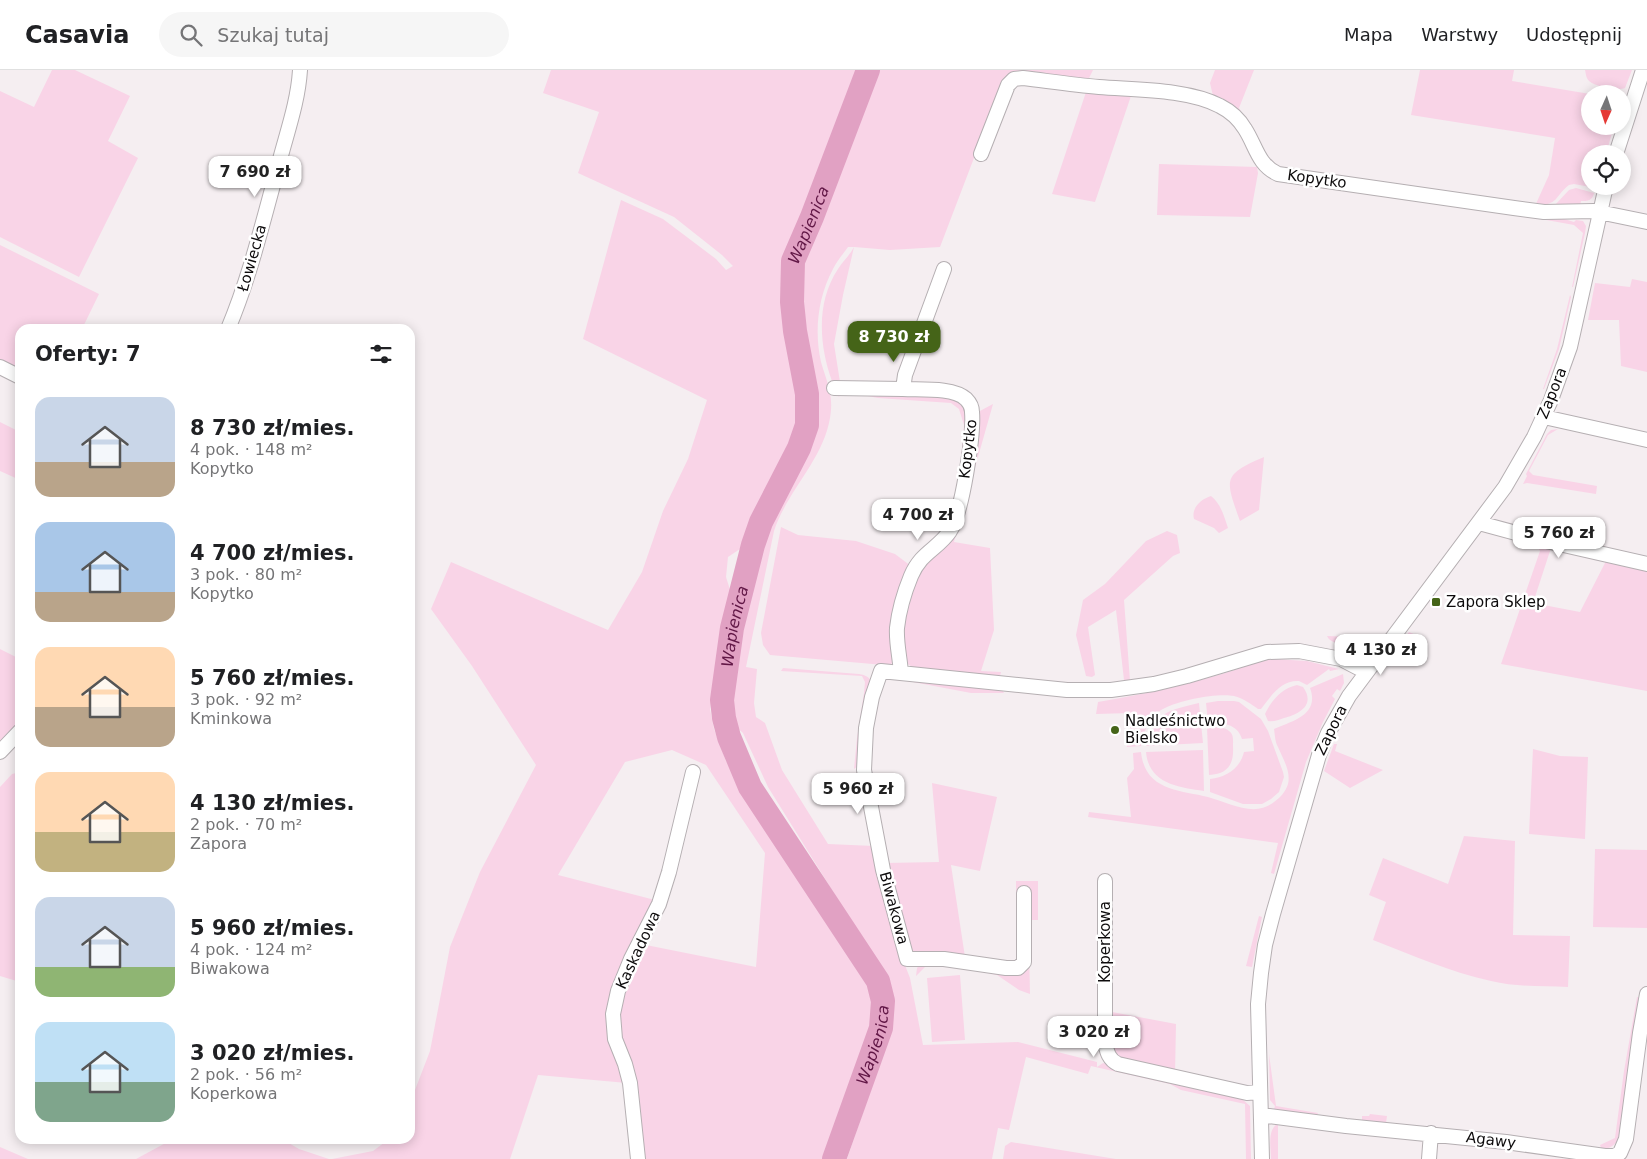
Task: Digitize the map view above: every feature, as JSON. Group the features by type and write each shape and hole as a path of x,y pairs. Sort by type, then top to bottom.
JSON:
{"street":[{"name":"Łowiecka","path":"230,324 242,295 265,215 295,104 300,70"},
{"path":"1619,145 1643,70"},
{"name":"Kopytko","path":"980,154 1008,85 1014,79 1023,78 1179,94 1201,98 1220,106 1235,116 1244,128 1262,164 1268,170 1278,174 1544,212 1580,210 1600,212 1647,222"},
{"name":"Zapora","path":"1262,1159 1258,1004 1265,945 1318,755 1343,704 1480,523 1520,464 1544,417 1570,347 1604,195"},
{"path":"903,389 905,375 944,269"},
{"path":"0,367 15,374"},
{"name":"Kopytko","path":"834,388 938,390 959,395 968,400 970,404 972,418 967,466 956,520 950,532 929,550 915,568 900,608 897,636 901,673"},
{"path":"1544,417 1647,440"},
{"path":"1480,523 1546,541 1647,564"},
{"path":"901,673 1066,690 1111,690 1154,684 1261,654 1282,651 1299,651 1334,656 1366,672"},
{"name":"Biwakowa","path":"901,673 881,671 872,697 866,728 864,770 883,870 907,959 944,959 1018,968 1024,962 1024,893"},
{"path":"0,752 15,736"},
{"name":"Kaskadowa","path":"638,1159 630,1083 615,1039 613,1014 618,991 631,959 659,904 669,872 693,772"},
{"name":"Koperkowa","path":"1105,881 1105,1043 1106,1051 1112,1061 1118,1064 1247,1093 1260,1092"},
{"name":"Agawy","path":"1260,1115 1346,1126 1506,1142 1614,1158 1620,1153 1626,1139 1647,994"},
{"path":"1429,1159 1431,1133"}],"shaded area":[{"path":"52,70 75,70 130,96 108,141 138,158 79,277 0,237 0,91 34,107"},
{"path":"551,70 861,70 789,250 785,268 785,302 787,331 800,402 798,432 761,500 740,549 728,557 726,577 732,596 725,619 710,709 714,729 726,761 870,982 875,1004 874,1030 826,1159 642,1159 633,1081 618,1039 617,1014 620,995 628,989 632,972 646,945 756,967 765,853 706,765 672,750 625,762 558,875 655,900 613,997 610,1016 611,1039 627,1083 538,1075 510,1159 332,1159 373,1151 382,1144 415,1144 415,1090 430,1051 450,947 480,872 536,765 472,666 431,609 451,562 608,630 642,572 663,511 688,459 707,400 583,339 621,200 663,219 716,259 726,270 733,266 674,217 578,173 599,112 543,93"},
{"path":"876,70 1093,70 1088,80 1003,82 940,247 890,250 848,247 835,266 828,280 821,303 818,338 821,362 830,395 830,418 820,448 787,502 774,531 746,667 757,669 754,703 756,717 765,723 782,770 828,844 874,846 901,955 910,978 923,1045 1018,1042 1097,1062 1097,1067 1103,1063 1242,1099 1250,1106 1251,1159 1246,1159 1245,1104 1181,1090 1170,1084 1091,1066 1088,1074 1026,1057 1009,1130 998,1128 992,1159 847,1159 888,1032 890,1004 883,972 768,787 743,733 734,725 730,709 731,688 740,628 747,598 754,584 768,524 806,450 815,418 815,405 801,329 799,273 803,255 818,223"},
{"path":"1215,70 1254,70 1239,108 1248,125 1213,96 1210,83"},
{"path":"1420,70 1514,70 1512,81 1581,92 1581,135 1611,135 1609,145 1581,145 1581,185 1569,185 1553,202 1535,206 1549,175 1555,138 1411,115"},
{"path":"1585,70 1632,70 1626,85 1597,85 1587,79"},
{"path":"1086,92 1109,92 1131,96 1095,202 1052,194"},
{"path":"1159,164 1257,167 1258,173 1250,217 1157,215"},
{"path":"1576,188 1581,189 1581,195 1593,195 1589,200 1581,201 1580,206 1554,206 1569,190"},
{"path":"1484,209 1558,217 1574,222 1576,220 1583,221 1586,226 1585,233 1573,287 1583,233 1574,225"},
{"path":"0,245 99,294 84,324 15,324 15,372 0,365"},
{"path":"854,247 834,344 840,382 832,381 822,338 823,309 831,282"},
{"path":"1632,279 1647,282 1647,372 1621,366 1619,320 1588,320 1595,283 1630,287"},
{"path":"1570,295 1559,349 1543,389 1557,349"},
{"path":"848,391 933,393 953,396 959,399 966,409 968,429 958,496 964,425 959,409 951,403 878,398 847,392 838,397 842,392"},
{"path":"993,404 954,542 990,548 994,630 981,671 1001,672 1000,676 914,668 906,663 901,627 915,575 949,540 978,412"},
{"path":"0,422 15,430 15,478 0,471"},
{"path":"1558,429 1548,435 1529,471 1533,475 1597,486 1596,494 1527,483 1523,484 1527,476 1526,474 1547,434 1551,430"},
{"path":"1264,457 1259,510 1240,521 1230,487 1231,480 1240,469"},
{"path":"1211,496 1220,506 1228,528 1219,533 1214,528 1194,519 1193,515 1198,504"},
{"path":"781,527 798,535 856,541 895,554 911,566 893,662 890,665 770,655 763,645 761,633"},
{"path":"1167,531 1177,535 1180,553 1173,556 1124,600 1130,681 1124,680 1116,610 1088,627 1095,675 1092,677 1086,676 1076,635 1083,600 1105,584 1146,541"},
{"path":"1536,544 1551,548 1533,603 1580,612 1606,561 1647,568 1647,691 1501,664 1540,551"},
{"path":"1409,632 1418,636 1405,652 1399,645"},
{"path":"1327,636 1356,637 1354,644 1335,642"},
{"path":"0,649 15,656 15,729 0,745"},
{"path":"1274,659 1307,661 1339,669 1330,671 1329,669 1307,685 1299,681 1287,683 1277,690 1261,709 1234,696 1218,695 1180,702 1162,709 1148,723 1131,713 1096,714 1098,702 1176,686 1261,661"},
{"path":"783,668 859,674 866,676 872,682 858,766 854,769 865,682 862,676 781,671"},
{"path":"1343,674 1344,683 1340,691 1337,689 1332,696 1335,699 1306,762 1274,874 1271,873 1278,843 1088,817 1089,812 1131,817 1127,778 1134,769 1133,753 1141,752 1144,765 1149,774 1157,782 1166,786 1242,808 1259,809 1267,807 1282,794 1287,787 1289,779 1286,765 1276,743 1274,729 1296,720 1308,711 1312,697 1310,688"},
{"path":"897,679 1001,688 1004,693 971,693"},
{"path":"1297,685 1303,687 1307,693 1307,704 1304,708 1290,716 1276,721 1268,721 1265,714 1270,704 1282,692"},
{"path":"1218,701 1239,702 1261,719 1268,731 1284,777 1279,792 1262,804 1243,804 1210,792 1210,779 1232,771 1239,763 1244,752 1254,751 1253,738 1242,739 1237,730 1228,725 1208,723 1206,703"},
{"path":"1199,703 1203,743 1146,746 1153,726 1164,714"},
{"path":"1129,718 1132,718 1146,728 1141,746 1127,747 1126,740 1131,740"},
{"path":"1214,727 1231,732 1233,752 1231,762 1226,770 1209,775 1207,728"},
{"path":"1334,744 1337,744 1335,751 1383,770 1350,788 1324,771"},
{"path":"1533,749 1560,756 1588,757 1585,839 1529,834"},
{"path":"1203,750 1204,791 1184,788 1166,782 1153,771 1148,763 1146,752"},
{"path":"15,773 15,980 0,976 0,787"},
{"path":"932,783 997,797 980,871 951,865 965,957 915,953 907,946 885,863 939,862"},
{"path":"1464,836 1515,841 1513,935 1570,936 1568,987 1519,985 1491,981 1446,968 1373,940 1386,902 1369,895 1383,858 1448,884"},
{"path":"1595,849 1647,850 1647,928 1593,927"},
{"path":"1016,881 1038,881 1038,920 1029,920 1017,963"},
{"path":"1259,916 1262,917 1252,967 1246,966"},
{"path":"1029,948 1030,994 1019,990 997,975 944,964 925,967 916,976 919,965 937,961 997,970 1019,971 1025,964 1027,949"},
{"path":"960,975 965,1040 932,1042 927,978"},
{"path":"1637,997 1641,998 1622,1132 1615,1144 1602,1150 1600,1145 1615,1138"},
{"path":"1108,1012 1176,1024 1175,1074 1120,1061 1111,1052"},
{"path":"1269,1054 1276,1106 1318,1113 1317,1115 1274,1109 1275,1106 1270,1100"},
{"path":"1370,1114 1387,1116 1386,1123 1362,1121 1362,1116 1369,1116"},
{"path":"1277,1121 1278,1159 1271,1159 1271,1135"},
{"path":"1011,1142 1116,1159 1003,1159 1005,1146"},
{"path":"164,1144 290,1144 299,1149 329,1159 136,1159"},
{"path":"0,1147 28,1159 0,1159"}],"waterway":[{"name":"Wapienica","path":"834,1159 881,1028 883,1001 878,981 750,787 729,737 722,700 732,628 753,545 761,522 799,448 807,425 807,394 795,331 792,302 793,261 812,217 868,70"}],"place":[{"name":"Zapora Sklep","path":"1436,602"},
{"name":"Nadleśnictwo Bielsko","path":"1115,730"}]}
